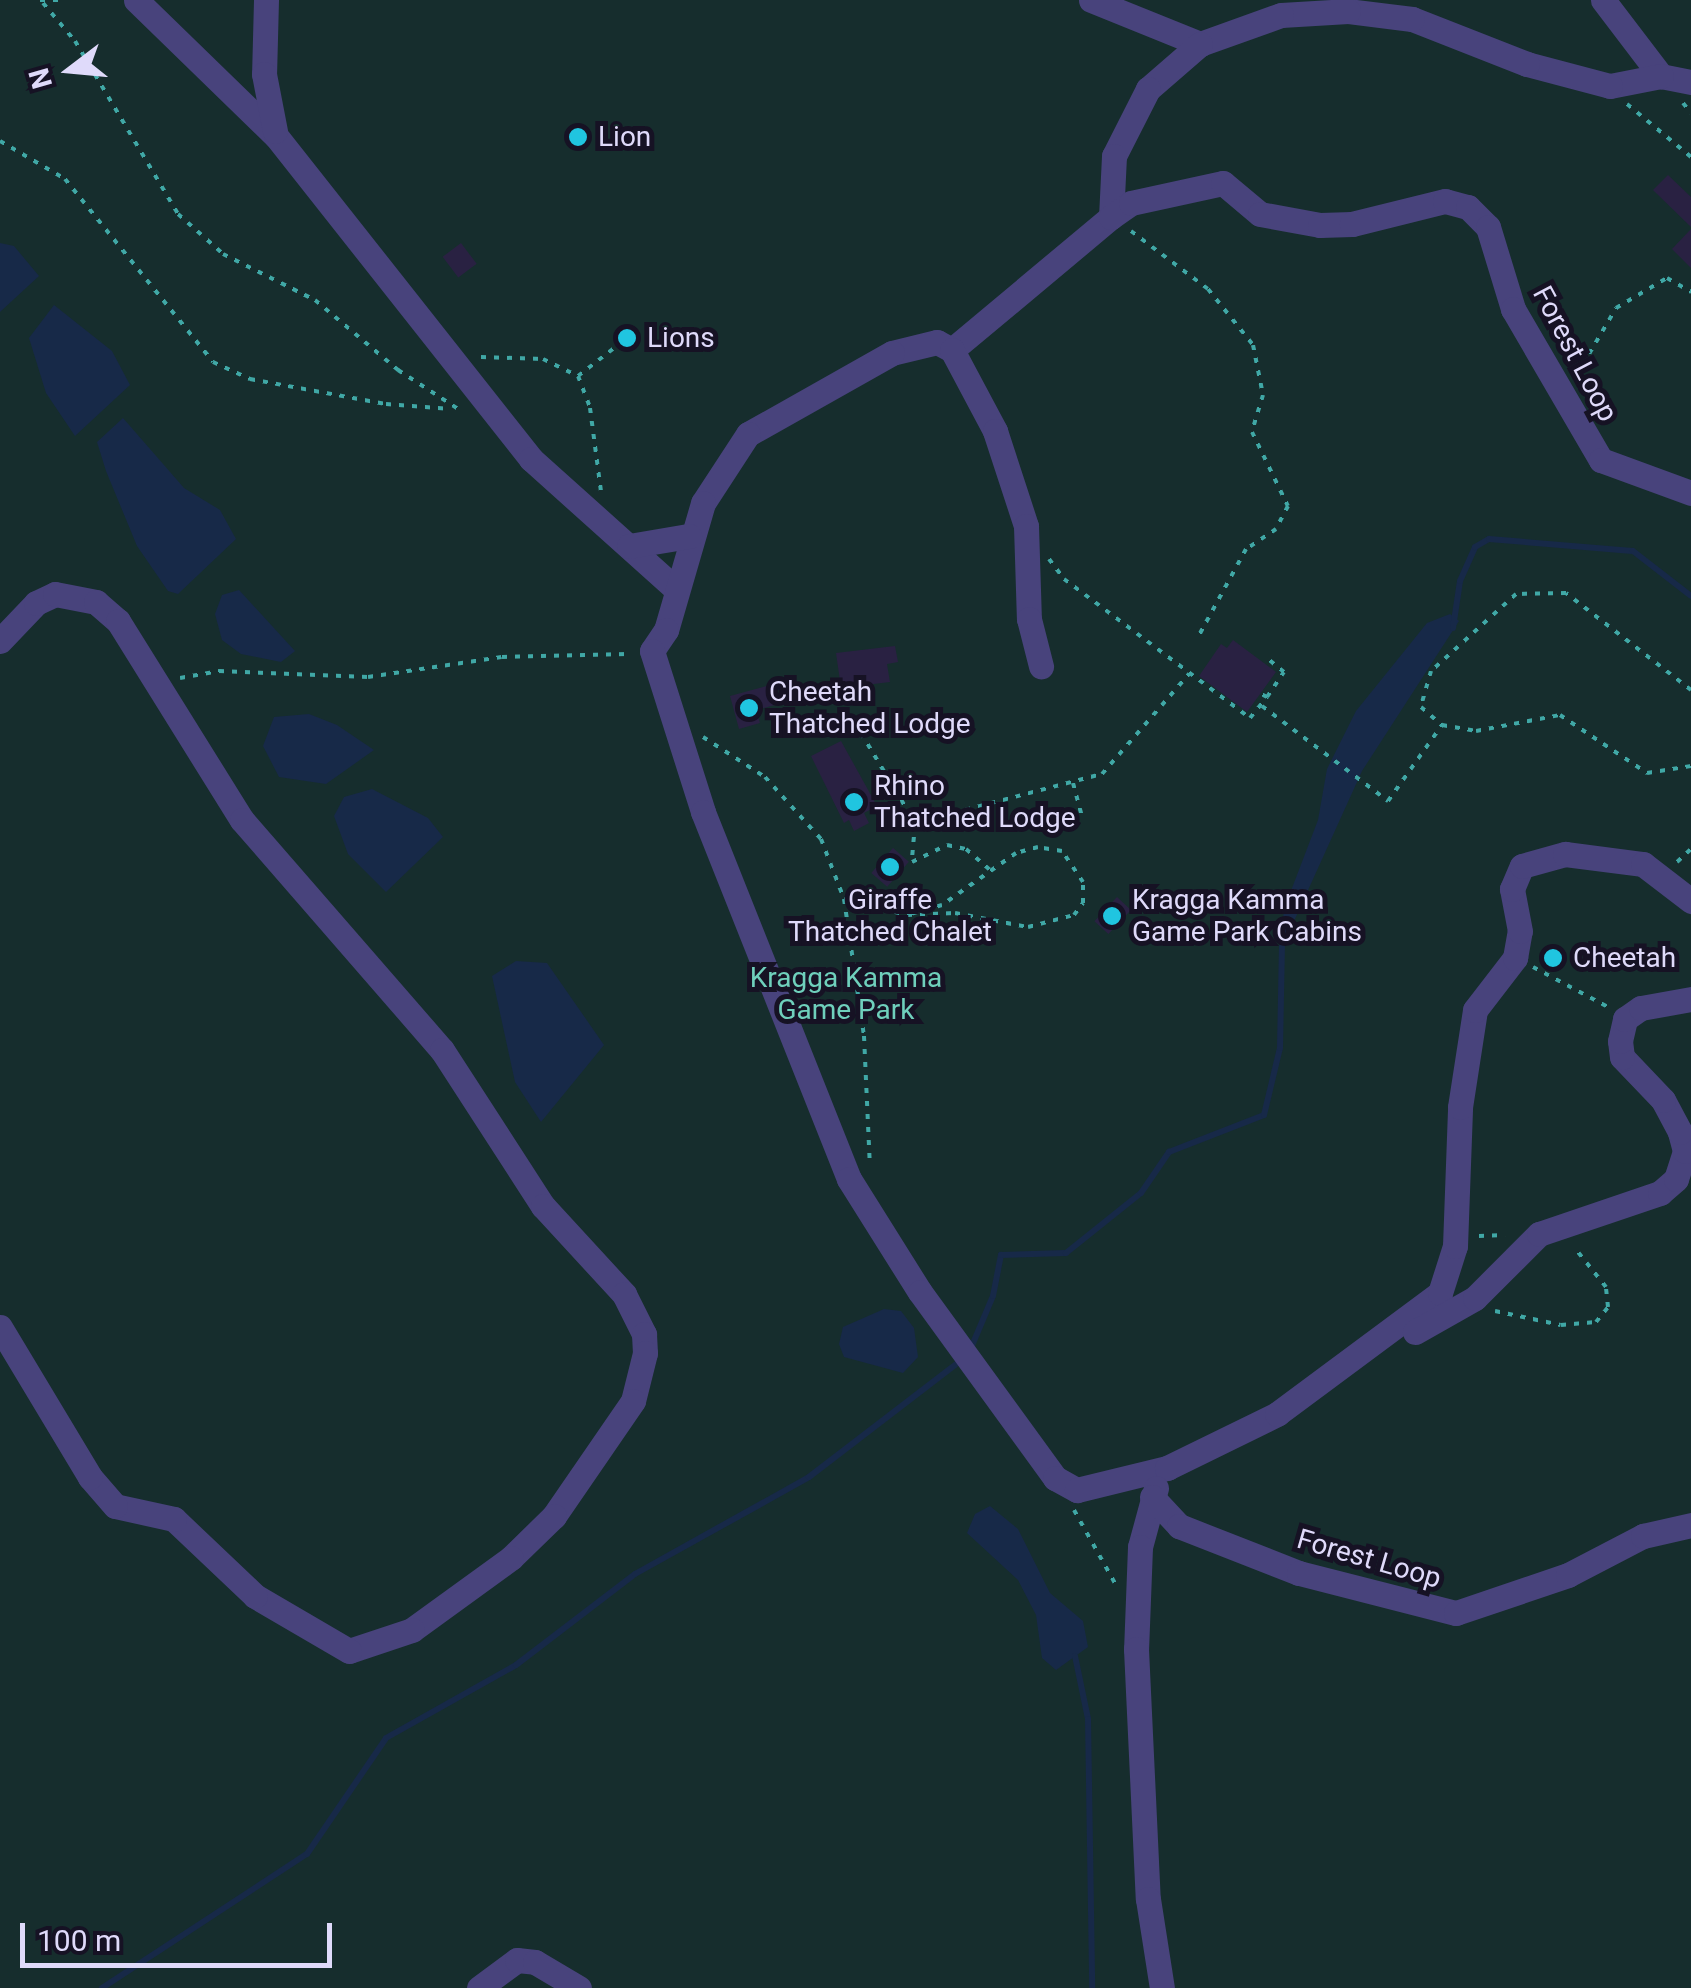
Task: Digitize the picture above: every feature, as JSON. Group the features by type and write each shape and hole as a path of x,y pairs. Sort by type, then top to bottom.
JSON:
{"lane":[{"path":"136,0 276,136 500,425 676,589"},
{"path":"266,0 264,74 276,136"},
{"path":"1091,0 1200,44"},
{"path":"1603,0 1661,76"},
{"path":"952,350 1111,217 1114,156 1131,122 1148,89 1200,44 1294,12 1348,11 1412,19 1527,64 1610,86 1661,76 1691,82"},
{"name":"Forest Loop","path":"1111,217 1132,203 1224,183 1260,214 1320,224 1352,224 1444,202 1468,207 1488,227 1513,309 1600,460 1691,494"},
{"path":"1041,666 1029,619 1026,526 995,431 952,350 938,342 892,353 748,434 711,488 690,536 666,630 652,652 680,721 704,812 849,1179 920,1292 1055,1478 1089,1491 1167,1468 1309,1392 1333,1385 1549,1230 1660,1192 1684,1167 1680,1132 1663,1100 1622,1058 1626,1019 1659,1001 1691,999"},
{"path":"630,546 690,536"},
{"path":"0,642 36,603 72,594 96,602 118,621 242,820 442,1050 543,1206 624,1294 644,1334 639,1382 583,1479 511,1558 412,1630 349,1651 255,1596 174,1519 115,1506 90,1478 0,1327"},
{"path":"1456,1300 1460,1107 1475,1010 1515,958 1520,932 1514,876 1538,858 1643,864 1691,900"},
{"path":"1162,1988 1148,1899 1136,1619 1140,1547 1152,1497 1167,1468"},
{"name":"Forest Loop","path":"1152,1497 1179,1526 1299,1572 1456,1614 1568,1576 1643,1536 1691,1525"},
{"path":"1140,1547 1179,1526"},
{"path":"480,1988 518,1960 535,1962 579,1988"}],"path":[{"path":"42,1 61,0"},
{"path":"42,1 75,41 178,214 223,254 315,300 452,408"},
{"path":"1610,86 1691,158"},
{"path":"0,141 65,179 212,362 250,379 386,404 452,408 500,425"},
{"path":"1111,217 1237,318 1262,374 1264,394 1252,432 1288,506 1286,517 1246,549 1198,637"},
{"path":"1560,388 1584,370 1616,308 1667,278 1691,292"},
{"path":"578,376 627,338"},
{"path":"450,356 543,359 578,376"},
{"path":"578,376 601,469 602,522"},
{"path":"1026,526 1064,579 1250,718 1284,672 1268,659"},
{"path":"1691,690 1566,594 1516,594 1431,671 1421,707 1442,725 1476,731 1560,715 1647,773 1691,766"},
{"path":"156,682 219,671 368,678 502,657 652,652"},
{"path":"915,824 1108,770 1188,675"},
{"path":"1260,694 1267,697"},
{"path":"1262,706 1388,801 1442,725"},
{"path":"680,721 765,777 821,839 844,899 864,1036 872,1182"},
{"path":"793,722 852,727 886,770 915,824 910,841 912,862 948,845 966,849 991,871"},
{"path":"879,773 886,770"},
{"path":"1073,782 1083,820"},
{"path":"844,899 906,915 955,914 1028,927 1057,924 1083,902 1076,865 1062,851 1016,853 942,905 906,915"},
{"path":"1515,958 1578,987 1626,1019"},
{"path":"1456,1234 1549,1230 1606,1288 1608,1306 1596,1322 1585,1328 1524,1320 1456,1300"},
{"path":"1055,1478 1136,1619"}],"green space":[{"name":"Kragga Kamma Game Park","path":"0,0 1691,0 1691,1988 0,1988"}],"water":[{"path":"0,243 14,246 39,276 0,312"},
{"path":"54,305 112,351 130,385 75,436 46,393 29,338"},
{"path":"123,418 184,488 220,510 236,539 178,594 168,591 137,546 106,471 97,442"},
{"path":"239,590 295,651 281,662 241,654 222,640 215,614 222,595"},
{"path":"1450,614 1459,621 1362,771 1280,952 1284,909 1318,820 1327,769 1356,711 1427,623"},
{"path":"309,714 337,725 374,750 326,784 279,777 263,746 274,717"},
{"path":"372,789 428,818 443,837 386,892 348,854 334,816 344,797"},
{"path":"516,961 547,963 604,1045 541,1122 515,1082 492,976"},
{"path":"884,1309 901,1311 914,1328 918,1357 903,1373 844,1357 839,1344 843,1327"},
{"path":"990,1506 1018,1529 1050,1593 1083,1621 1088,1647 1056,1670 1042,1658 1036,1615 1018,1580 967,1533 975,1514"}],"building":[{"path":"1668,175 1691,197 1691,227 1653,190"},
{"path":"1691,229 1691,268 1672,249"},
{"path":"461,243 477,264 458,278 443,257"},
{"path":"1233,640 1276,672 1247,712 1199,676 1221,644 1227,648"},
{"path":"895,646 898,662 887,664 890,682 841,688 836,653"},
{"name":"Cheetah Thatched Lodge","path":"770,685 775,705 756,710 760,723 739,729 730,696"},
{"path":"841,741 877,806 864,813 869,823 854,831 849,820 844,823 811,756"},
{"name":"Giraffe Thatched Chalet","path":"893,848 909,862 887,887 871,873"},
{"name":"Kragga Kamma Game Park Cabins","path":"1117,897 1131,910 1108,934 1094,921"}],"waterway":[{"path":"1453,628 1460,581 1475,547 1489,539 1633,551 1691,596"},
{"path":"971,1348 993,1296 1001,1255 1066,1253 1141,1193 1169,1152 1264,1115 1280,1048 1282,947"},
{"path":"102,1988 307,1854 386,1738 516,1665 635,1574 809,1477 960,1361"},
{"path":"1075,1656 1088,1719 1092,1988"}],"place":[{"name":"Lion","path":"578,137"},
{"name":"Lions","path":"627,338"},
{"name":"Cheetah Thatched Lodge","path":"749,708"},
{"name":"Rhino Thatched Lodge","path":"854,802"},
{"name":"Giraffe Thatched Chalet","path":"890,867"},
{"name":"Kragga Kamma Game Park Cabins","path":"1112,916"},
{"name":"Cheetah","path":"1553,958"}]}
